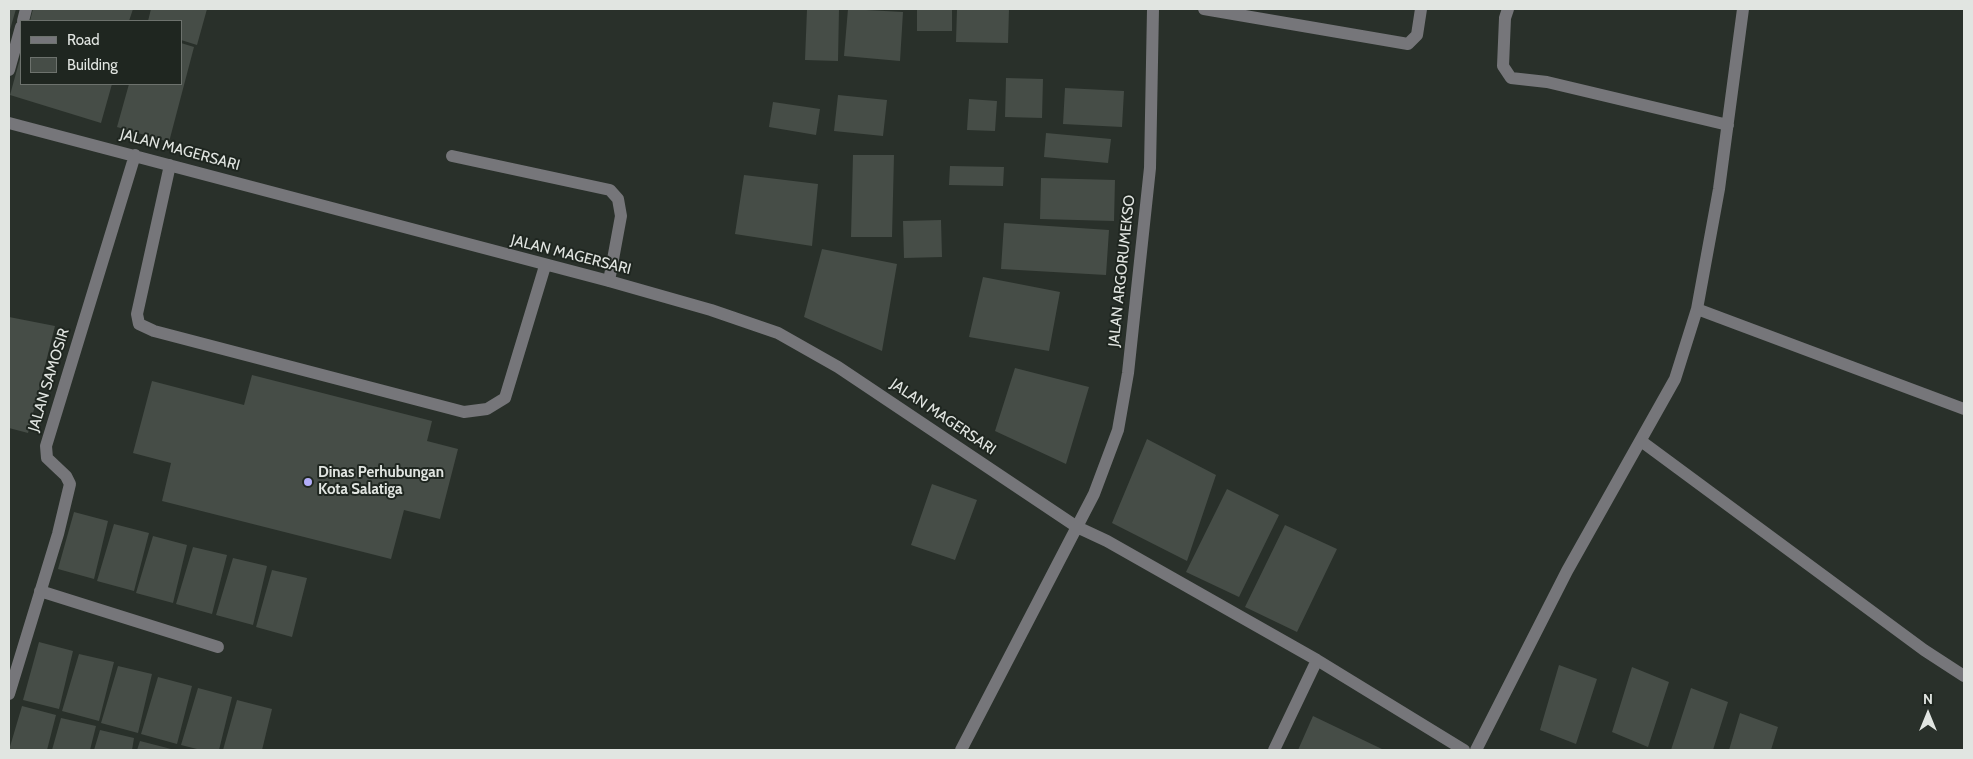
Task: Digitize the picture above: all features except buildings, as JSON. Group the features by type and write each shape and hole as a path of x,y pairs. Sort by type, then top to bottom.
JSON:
{"street":[{"name":"JALAN ARGORUMEKSO","path":"961,750 1077,526 1106,466 1118,430 1128,373 1150,168 1153,9"},
{"path":"1204,9 1408,44 1417,35 1421,9"},
{"path":"1508,9 1505,18 1502,66 1511,78 1547,82 1728,125"},
{"path":"1476,750 1567,571 1675,379 1697,309 1720,189 1743,9"},
{"path":"9,70 20,30"},
{"name":"JALAN MAGERSARI","path":"9,123 170,164 545,266 609,281 710,310 778,333 846,372 1077,526 1317,660 1458,749"},
{"name":"JALAN SAMOSIR","path":"9,694 70,484 66,476 47,458 46,446 135,155"},
{"path":"452,156 610,190 618,199 621,216 609,281"},
{"path":"170,164 137,314 139,324 154,331 464,412 486,409 505,398 545,266"},
{"path":"1697,309 1964,409"},
{"path":"1641,441 1924,650 1964,676"},
{"path":"40,591 218,647"},
{"path":"1274,750 1317,660"}],"place":[{"name":"Dinas Perhubungan Kota Salatiga","path":"308,482"}]}
